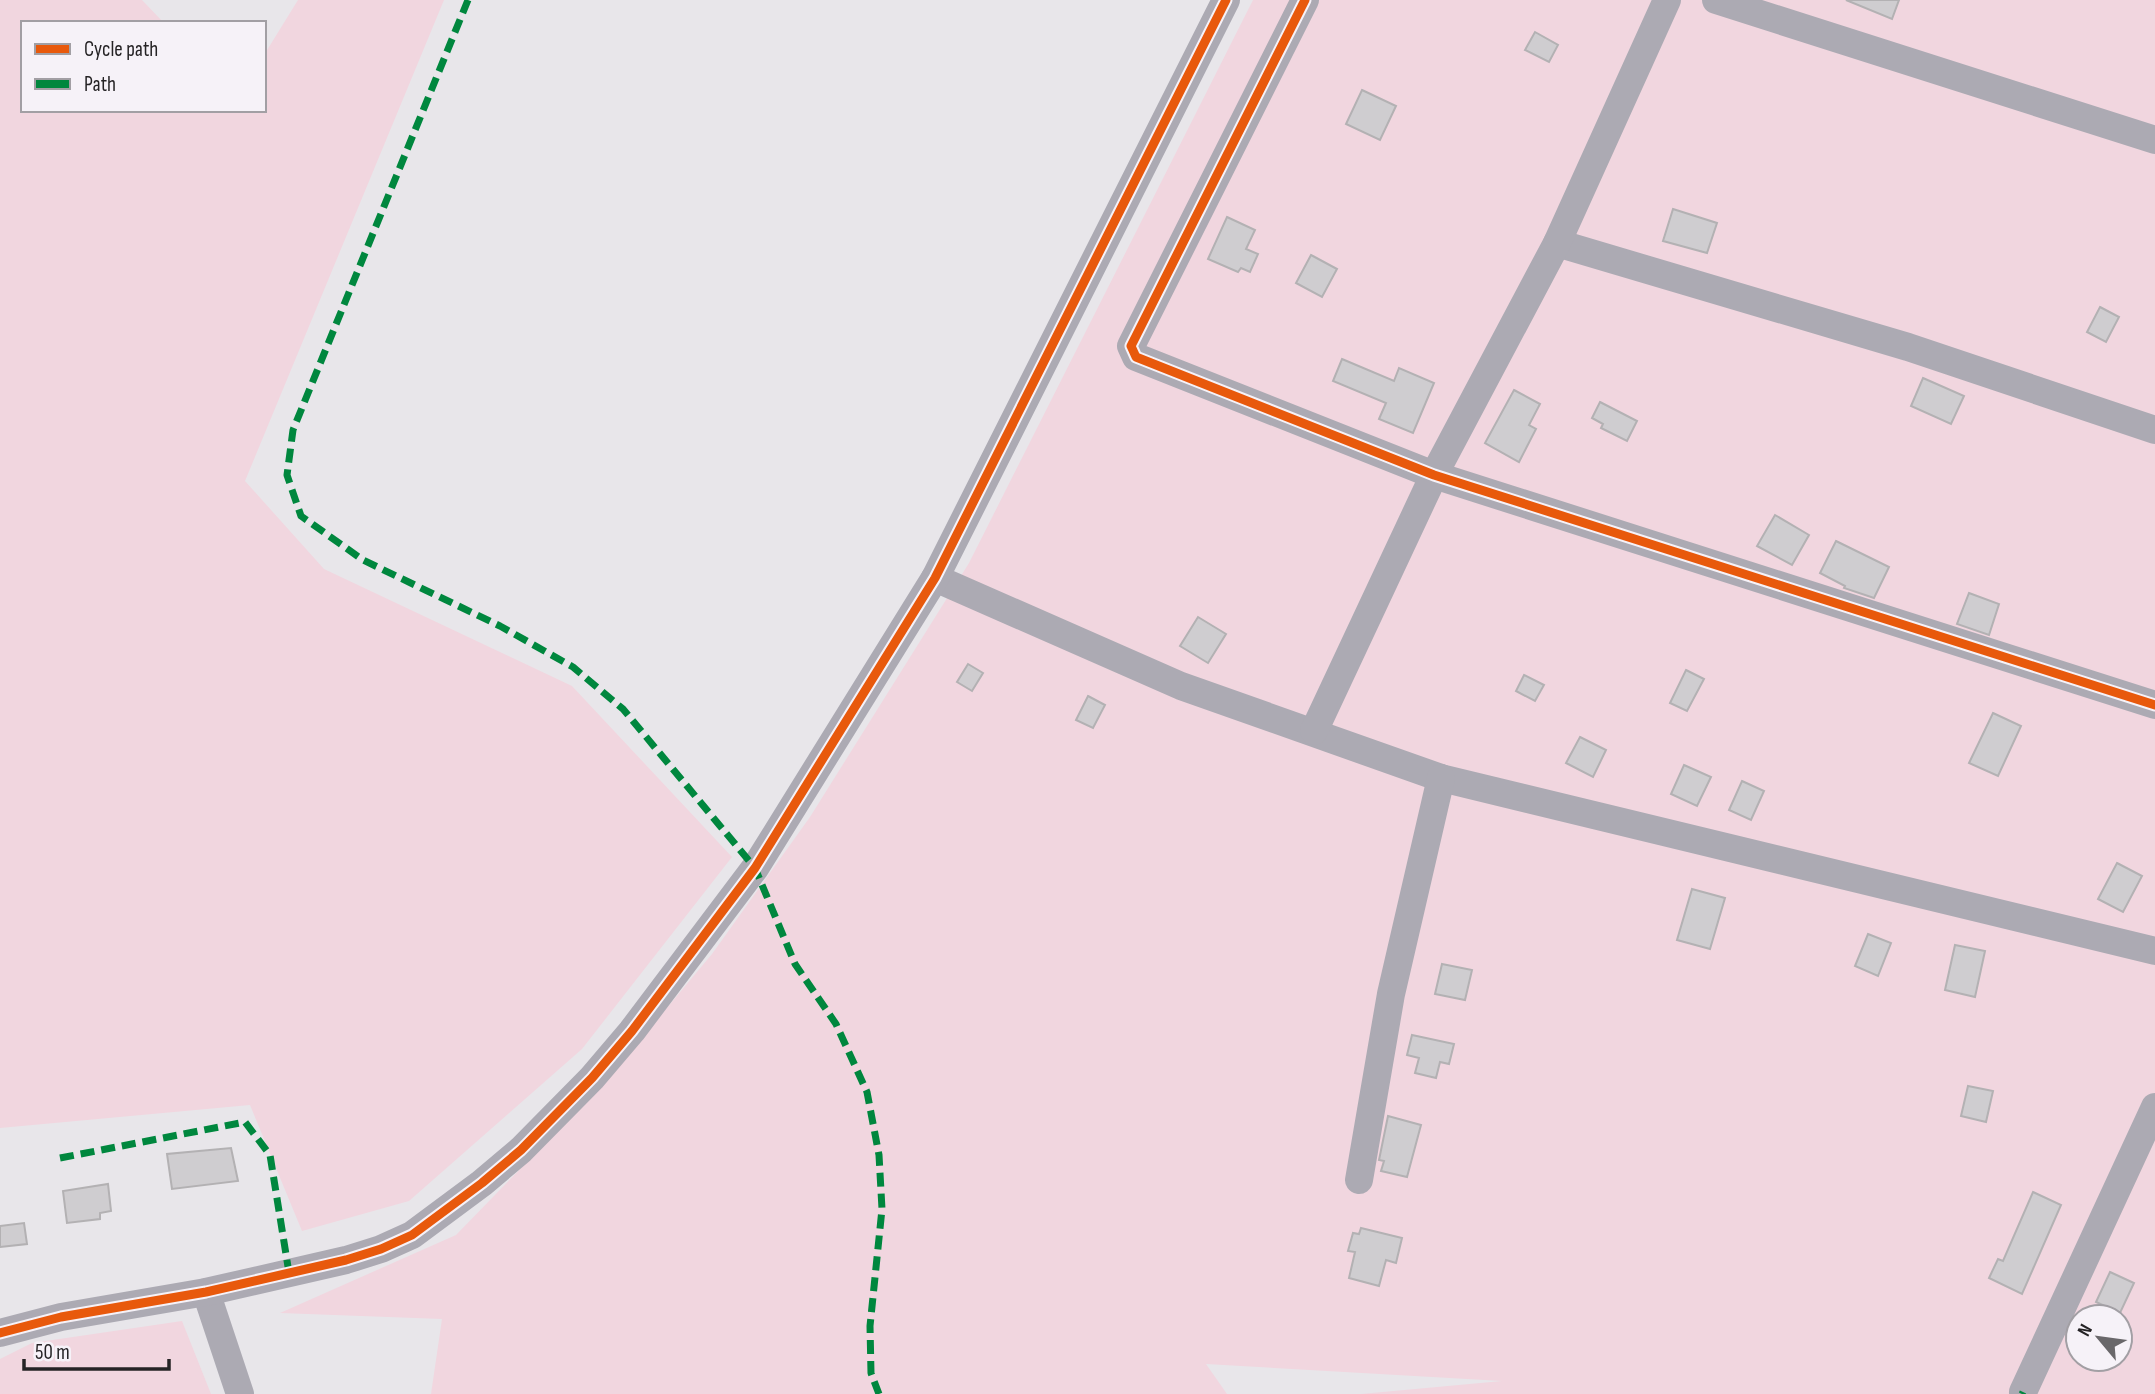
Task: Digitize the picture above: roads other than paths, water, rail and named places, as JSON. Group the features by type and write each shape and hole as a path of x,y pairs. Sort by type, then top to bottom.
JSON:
{"street":[{"path":"0,1333 61,1317 206,1292 346,1260 381,1249 412,1235 444,1214 521,1150 592,1078 632,1031 755,869 935,578 1226,0"},
{"path":"1305,0 1131,346 1136,357 1434,475 2155,705"},
{"path":"1314,731 1434,475 1557,243 1667,0"},
{"path":"1716,0 2155,140"},
{"path":"1557,243 1908,347 2155,430"},
{"path":"935,578 1181,686 1441,778 2155,951"},
{"path":"1359,1180 1391,994 1441,778"},
{"path":"2023,1392 2155,1107"},
{"path":"206,1292 240,1394"}]}
